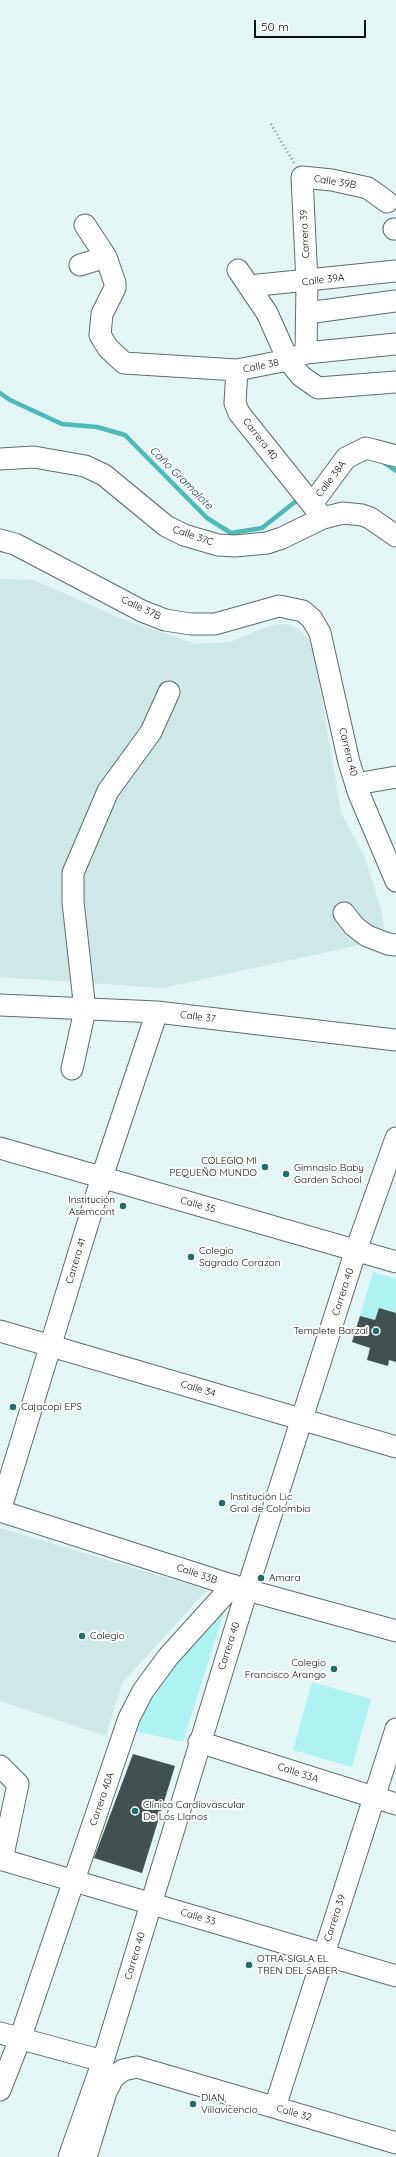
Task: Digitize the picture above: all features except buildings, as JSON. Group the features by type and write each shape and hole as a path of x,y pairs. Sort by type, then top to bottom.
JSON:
{"street":[{"name":"Calle 39B","path":"302,177 332,180 368,188 386,202"},
{"name":"Carrera 39","path":"297,357 307,313 302,177"},
{"path":"80,265 106,257 85,225"},
{"name":"Calle 38","path":"106,257 115,283 115,288 102,314 100,335 108,348 124,363 237,370 297,357 396,344"},
{"name":"Calle 39A","path":"297,357 244,278 307,282 396,271"},
{"path":"307,313 396,301"},
{"path":"297,357 301,376 318,388 396,382"},
{"name":"Carrera 40","path":"237,370 235,403 239,413 314,507"},
{"name":"Calle 38A","path":"314,507 346,458 366,448 396,456"},
{"name":"Calle 37C","path":"0,459 34,457 85,466 104,475 166,526 184,535 218,544 234,546 267,543 282,538 314,507 362,515 379,522 396,536"},
{"name":"Calle 37B","path":"0,540 15,544 142,611 165,620 191,624 215,624 279,606 303,611 312,619"},
{"name":"Carrera 40","path":"312,619 320,633 356,784 396,881"},
{"path":"72,1069 85,1010 73,902 73,873 108,791 151,732 169,692"},
{"path":"356,784 396,777"},
{"path":"344,913 354,926 367,936 388,944 396,945"},
{"name":"Calle 37","path":"0,1005 85,1010 157,1012 396,1040"},
{"name":"Carrera 41","path":"0,1511 102,1177 157,1012"},
{"name":"Carrera 40","path":"69,2157 103,2061 151,1904 199,1742 240,1587 302,1420 356,1250 396,1138"},
{"name":"Calle 35","path":"0,1148 396,1262"},
{"name":"Calle 34","path":"0,1330 396,1447"},
{"name":"Calle 33B","path":"0,1511 240,1587 396,1631"},
{"name":"Carrera 40A","path":"0,2090 20,2039 130,1718 143,1690 168,1657 240,1587"},
{"name":"Carrera 39","path":"275,2107 396,1729"},
{"name":"Calle 33A","path":"199,1742 396,1804"},
{"path":"0,1766 18,1784 1,1859"},
{"name":"Calle 33","path":"1,1859 396,1976"},
{"path":"0,2033 103,2061"},
{"name":"Calle 32","path":"86,2157 106,2092 113,2078 123,2070 137,2067 396,2143"}],"path":[{"path":"271,124 302,177"}],"shaded area":[{"path":"0,579 34,580 122,619 196,644 230,642 272,625 288,624 300,630 309,640 314,654 341,813 365,858 382,913 386,939 163,988 0,977"},
{"path":"373,1272 396,1279 396,1313 379,1308 375,1320 360,1316"},
{"name":"Colegio","path":"0,1528 207,1590 122,1683 106,1736 0,1701"},
{"path":"229,1596 183,1742 136,1731 152,1685"},
{"path":"312,1682 371,1699 352,1767 293,1750"}],"waterway":[{"name":"Caño Gramalote","path":"0,393 10,400 62,424 97,427 125,435 207,518 231,533 262,528 300,498"},
{"name":"Caño Gramalote","path":"383,462 396,471"}],"place":[{"name":"COLEGIO MI PEQUEÑO MUNDO","path":"265,1167"},
{"name":"Gimnasio Baby Garden School","path":"286,1174"},
{"name":"Institución Asemcont","path":"123,1206"},
{"name":"Colegio Sagrado Corazon","path":"191,1257"},
{"name":"Templete Barzal","path":"376,1331"},
{"name":"Cajacopi EPS","path":"13,1407"},
{"name":"Institución Lic Gral de Colombia","path":"222,1503"},
{"name":"Amara","path":"261,1578"},
{"name":"Colegio","path":"82,1636"},
{"name":"Colegio Francisco Arango","path":"334,1669"},
{"name":"Clinica Cardiovascular De Los Llanos","path":"135,1811"},
{"name":"OTRA-SIGLA EL TREN DEL SABER","path":"249,1965"},
{"name":"DIAN, Villavicencio","path":"193,2104"}]}
